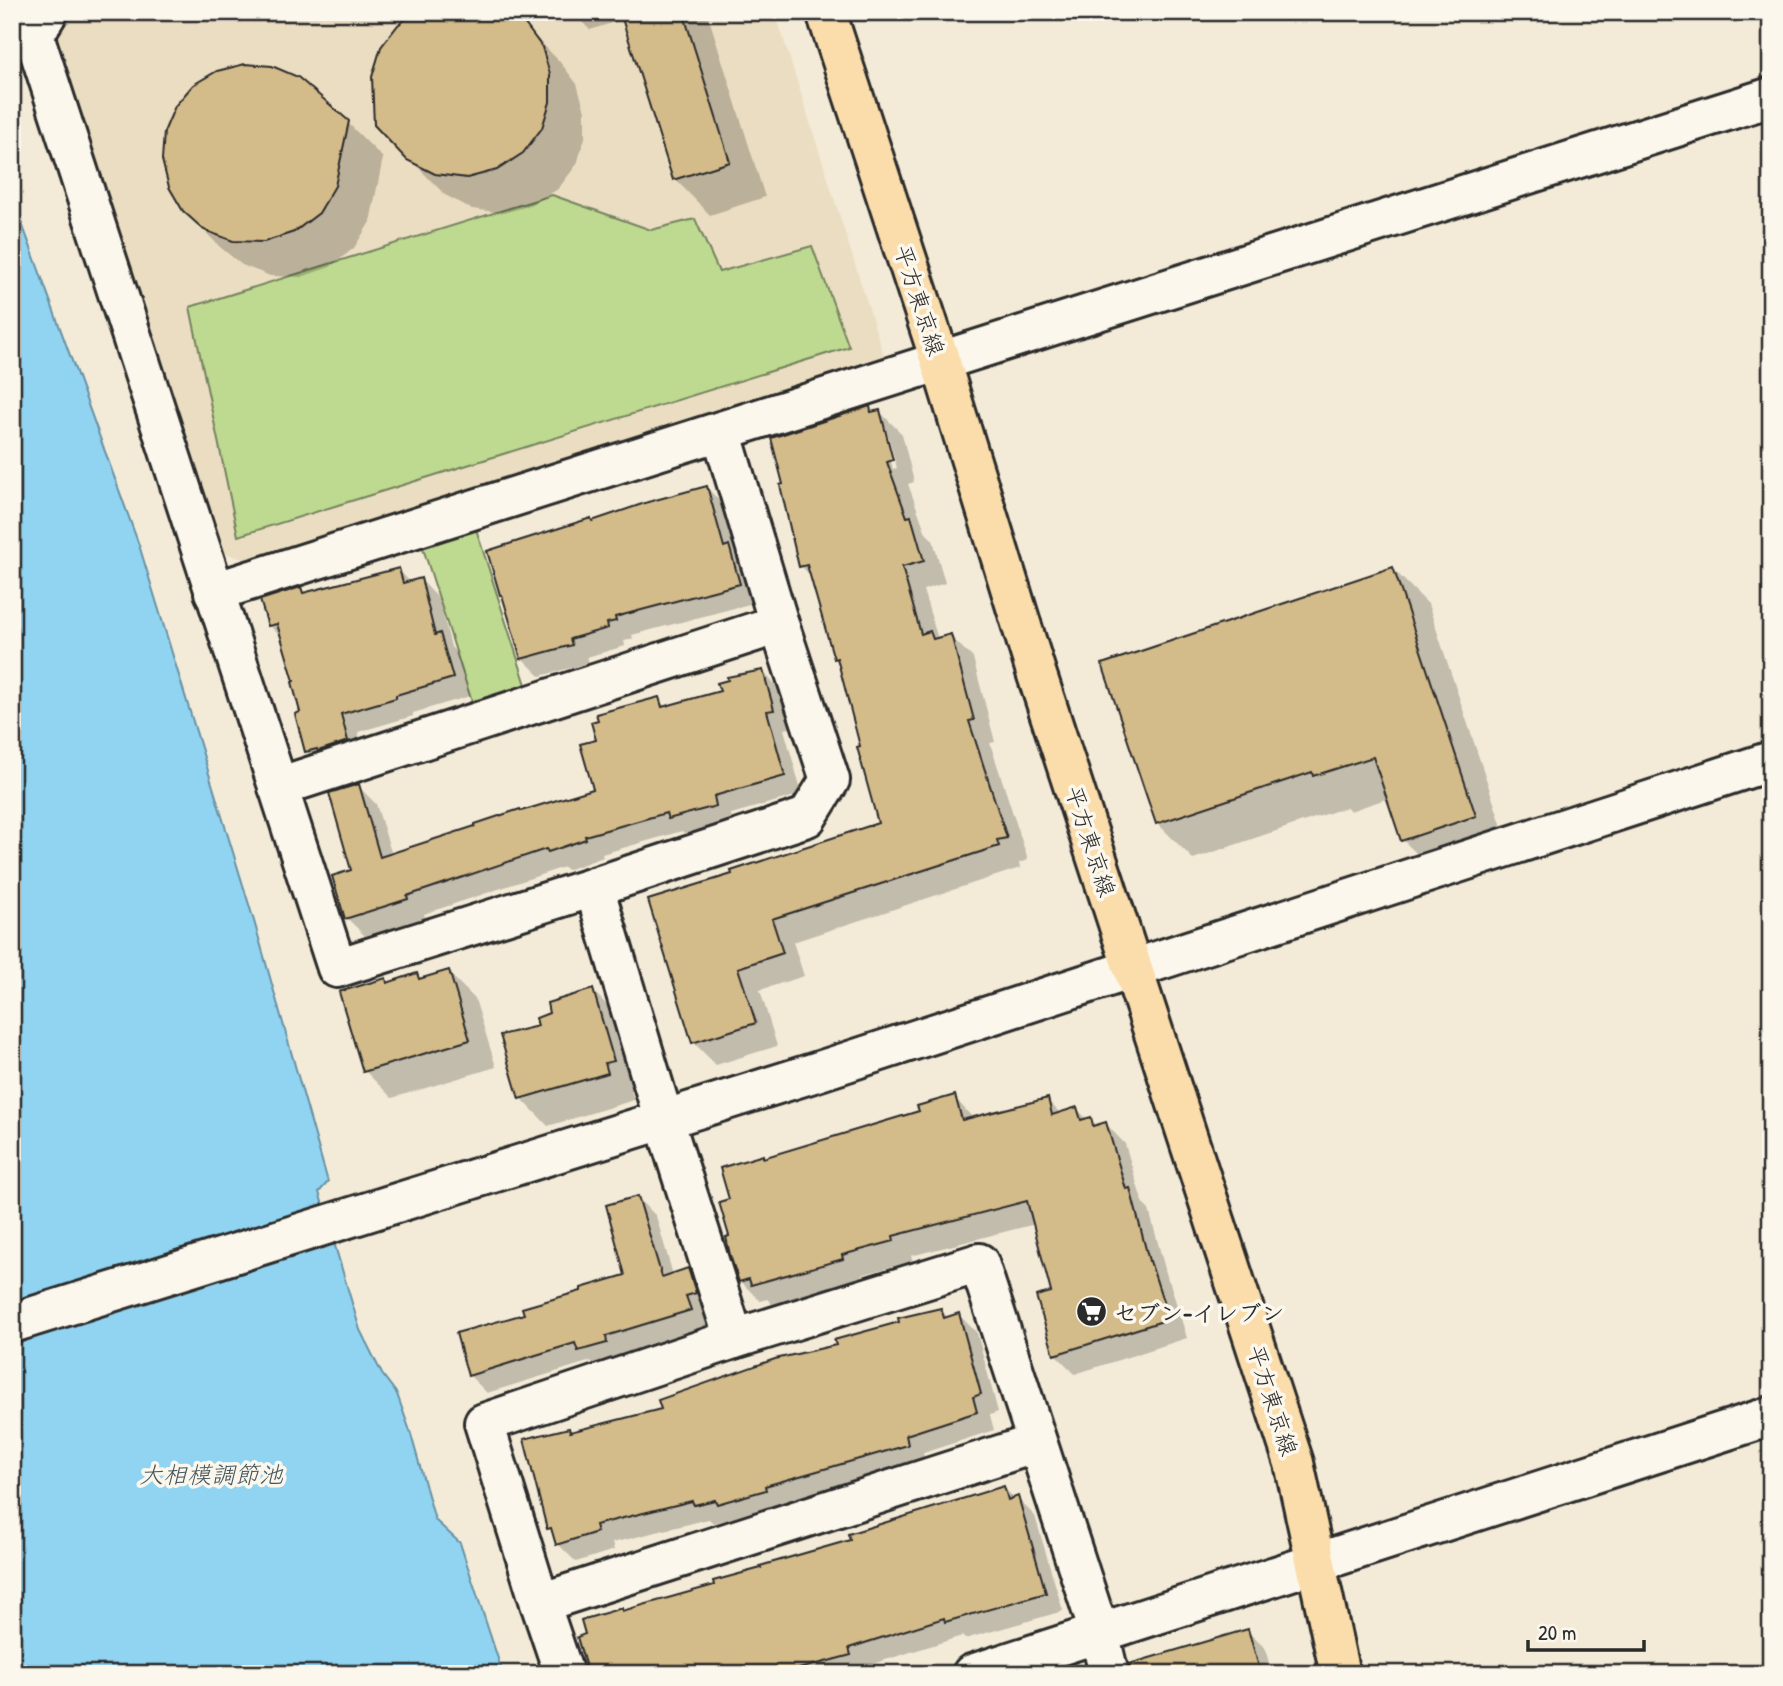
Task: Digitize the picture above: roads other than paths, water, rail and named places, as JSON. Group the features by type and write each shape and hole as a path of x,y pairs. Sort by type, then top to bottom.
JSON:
{"main road":[{"name":"平方東京線","path":"826,12 940,360 1036,672 1294,1463 1339,1674"}],"street":[{"path":"48,12 34,36 337,968 807,817 830,780 779,624 721,431"},
{"path":"214,592 1771,97"},
{"path":"278,787 779,624"},
{"path":"12,1322 664,1120 1771,761"},
{"path":"594,887 734,1339"},
{"path":"565,1674 484,1423 734,1339 979,1263 1099,1632 1109,1674"},
{"path":"971,1674 1771,1416"},
{"path":"540,1603 1037,1443"}],"water":[{"name":"大相模調節池","path":"12,196 139,545 254,921 328,1182 319,1192 360,1330 382,1374 397,1394 435,1520 460,1543 503,1674 12,1674"}],"place":[{"name":"セブン-イレブン","path":"1091,1312"}]}
